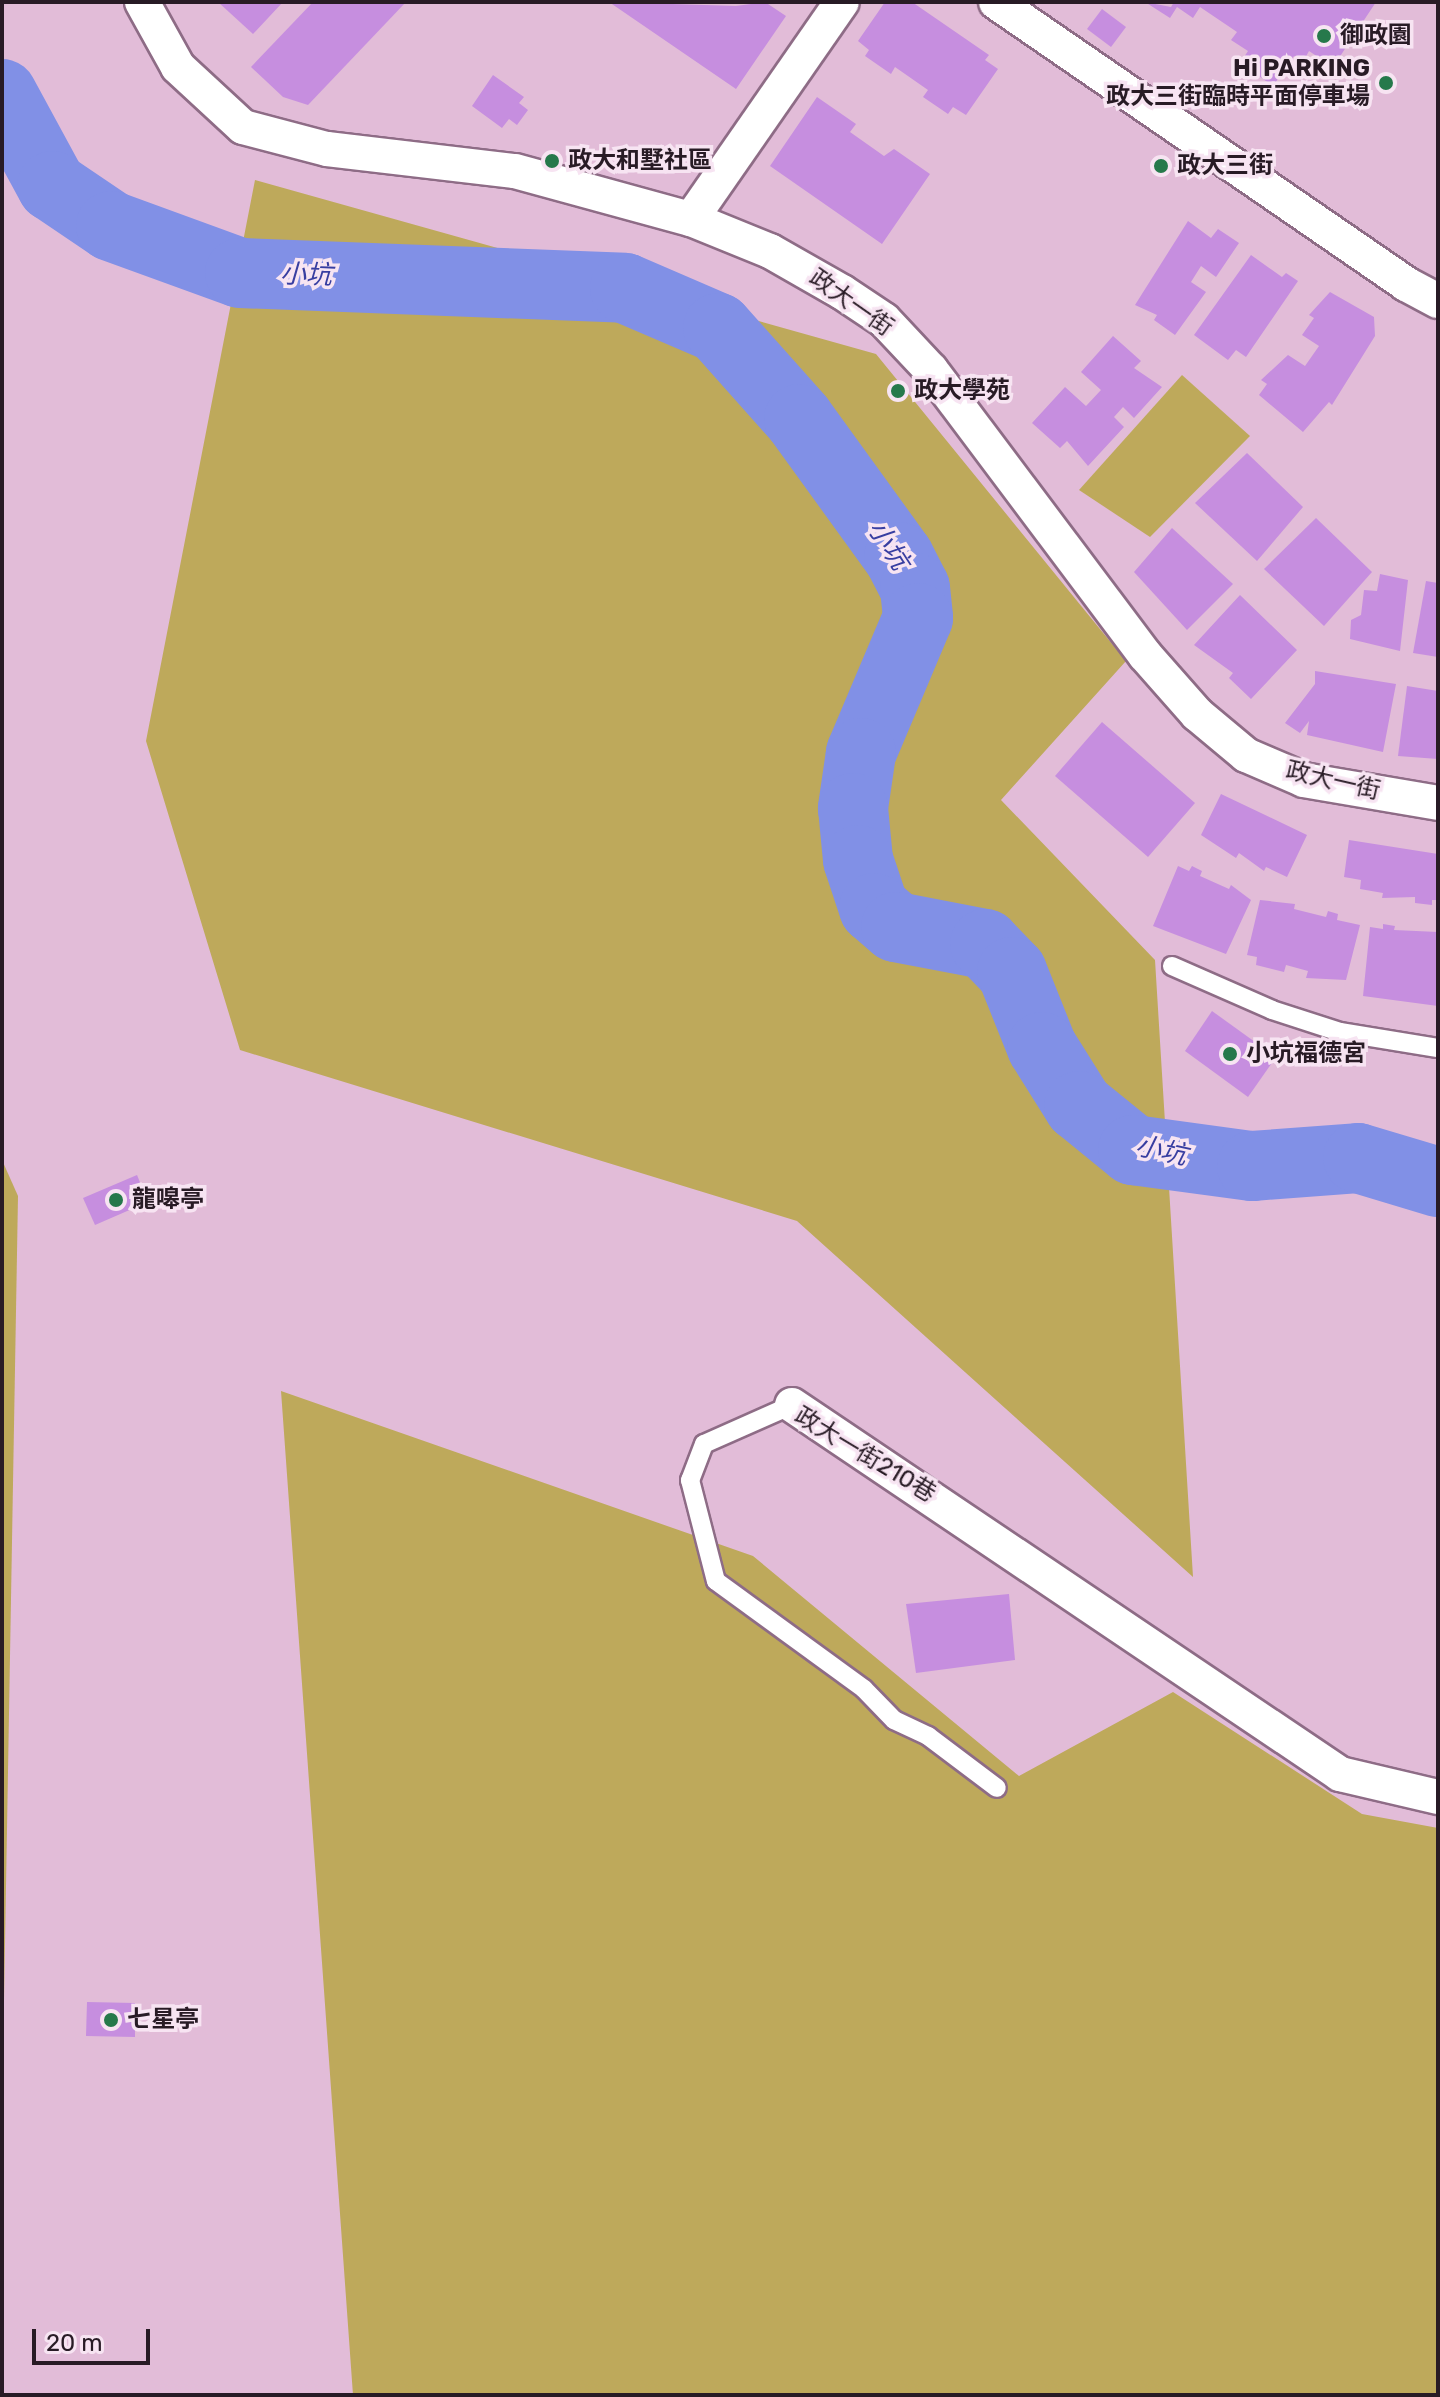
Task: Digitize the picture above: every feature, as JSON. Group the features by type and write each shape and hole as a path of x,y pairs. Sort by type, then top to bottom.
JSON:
{"street":[{"name":"政大一街","path":"142,2 178,67 243,127 327,149 515,171 691,219 770,251 884,320 931,370 1161,674 1246,755 1304,780 1438,803"},
{"path":"691,219 842,2"},
{"path":"996,2 1406,284 1438,301"},
{"name":"政大一街210巷","path":"792,1405 1340,1774 1438,1797"}],"lane":[{"path":"1172,966 1272,1010 1340,1032 1438,1048"},
{"name":"政大一街210巷","path":"792,1405 704,1444 690,1480 716,1581 864,1689 894,1720 928,1736 997,1788"}],"shaded area":[{"path":"255,180 876,354 1126,661 1001,800 1155,960 1193,1577 797,1221 240,1050 146,741"},
{"path":"1182,375 1250,436 1150,537 1079,490"},
{"path":"2,1160 18,1196 2,2117"},
{"path":"281,1391 753,1556 1019,1776 1173,1692 1362,1814 1438,1828 1438,2395 353,2395"}],"building":[{"path":"218,2 283,2 253,34"},
{"path":"313,2 406,2 308,105 283,97 251,67"},
{"path":"609,2 736,6 765,2 786,16 736,89"},
{"path":"885,2 912,2 989,55 985,60 998,69 966,115 953,107 948,114 923,97 928,90 895,67 891,74 865,56 869,50 858,41"},
{"name":"御政園","path":"1145,2 1171,7 1174,2 1376,2 1333,67 1309,51 1303,62 1294,56 1273,86 1240,63 1248,51 1231,40 1237,32 1200,7 1193,18 1177,7 1170,18"},
{"path":"1102,9 1126,27 1111,47 1087,29"},
{"path":"493,75 524,97 519,103 528,110 517,125 509,119 502,128 472,106"},
{"path":"817,97 856,124 850,132 884,156 894,149 930,174 882,244 770,166"},
{"path":"1188,221 1211,238 1218,229 1239,243 1216,277 1201,266 1191,282 1206,292 1175,335 1154,320 1157,315 1135,305"},
{"path":"1251,255 1282,277 1286,273 1298,281 1246,357 1236,350 1228,360 1194,335"},
{"path":"1330,292 1374,317 1375,336 1332,405 1329,402 1303,432 1259,395 1267,384 1261,380 1288,355 1305,366 1319,346 1302,335 1314,318 1309,315"},
{"path":"1113,336 1141,361 1134,368 1162,387 1134,418 1123,407 1114,417 1124,427 1088,466 1067,441 1060,448 1032,423 1065,387 1086,406 1101,390 1081,372"},
{"path":"1247,453 1303,507 1257,561 1195,503"},
{"path":"1316,518 1372,572 1324,626 1264,569"},
{"path":"1172,528 1233,584 1187,630 1134,572"},
{"path":"1380,574 1408,580 1400,651 1350,639 1351,620 1361,615 1364,590 1377,591"},
{"path":"1426,581 1438,583 1438,657 1413,653"},
{"path":"1240,595 1297,650 1251,699 1229,678 1233,673 1194,645"},
{"path":"1315,671 1396,684 1383,752 1307,735 1309,721 1300,733 1285,723 1315,684"},
{"path":"1407,686 1438,691 1438,759 1398,756"},
{"path":"1102,722 1195,803 1148,857 1055,776"},
{"path":"1221,794 1307,835 1287,877 1266,867 1264,871 1239,853 1236,858 1201,835"},
{"path":"1349,840 1438,854 1438,900 1432,900 1432,905 1415,903 1415,897 1382,898 1383,893 1360,889 1361,880 1344,877"},
{"path":"1178,866 1189,871 1192,866 1202,871 1200,876 1229,889 1231,885 1251,900 1226,954 1153,926"},
{"path":"1260,900 1295,904 1294,909 1326,917 1328,911 1338,914 1337,920 1360,925 1346,980 1306,978 1308,971 1286,965 1284,972 1256,965 1257,957 1247,955"},
{"path":"1383,924 1395,926 1394,930 1438,932 1438,1006 1363,996 1370,927 1383,929"},
{"name":"小坑福德宮","path":"1212,1011 1276,1057 1248,1097 1185,1051"},
{"name":"龍嗥亭","path":"137,1175 148,1202 95,1225 83,1198"},
{"path":"1009,1594 1015,1660 916,1673 906,1604"},
{"name":"七星亭","path":"87,2002 135,2003 135,2037 86,2036"}],"waterway":[{"name":"小坑","path":"2,94 52,186 111,226 240,273 625,288 718,328 799,419 899,557 915,588 918,618 861,753 853,808 858,860 874,908 896,927 985,944 1012,972 1042,1047 1079,1106 1133,1150 1252,1166 1358,1158 1438,1182"}],"place":[{"name":"御政園","path":"1324,36"},
{"name":"Hi PARKING 政大三街臨時平面停車場","path":"1386,83"},
{"name":"政大和墅社區","path":"552,161"},
{"name":"政大三街","path":"1161,166"},
{"name":"政大學苑","path":"898,391"},
{"name":"小坑福德宮","path":"1230,1054"},
{"name":"龍嗥亭","path":"116,1200"},
{"name":"七星亭","path":"111,2020"}]}
